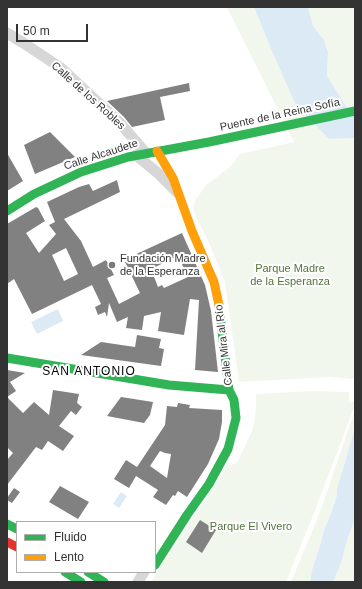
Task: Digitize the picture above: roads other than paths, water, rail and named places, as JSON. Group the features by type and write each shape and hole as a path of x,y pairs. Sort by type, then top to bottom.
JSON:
{"street":[{"name":"Calle de los Robles","path":"7,33 61,68 97,101 129,134 137,155"},
{"name":"Puente de la Reina Sofía","path":"209,142 355,111"},
{"name":"Calle de los Robles","path":"129,134 137,155"},
{"name":"Calle Alcaudete","path":"7,211 34,194 81,172 157,150 209,142"},
{"name":"Calle Mira al Río","path":"156,563 209,484 228,449 236,418 234,400 229,390 220,304 214,282 192,231 173,178 157,150"},
{"path":"137,155 178,193"},
{"path":"7,358 169,385 229,390"},
{"name":"Calle Mira al Río","path":"156,554 170,533 187,515"},
{"path":"7,524 16,529"},
{"path":"7,542 16,546"},
{"path":"67,573 81,582"},
{"path":"90,573 104,582"},
{"path":"138,582 143,573"},
{"path":"145,582 150,573"}],"place":[{"name":"Fundación Madre de la Esperanza","path":"112,265"}],"district":[{"name":"SAN ANTONIO","path":"89,372"}],"park label":[{"name":"Parque Madre de la Esperanza","path":"290,275"},
{"name":"Parque El Vivero","path":"251,527"}]}
